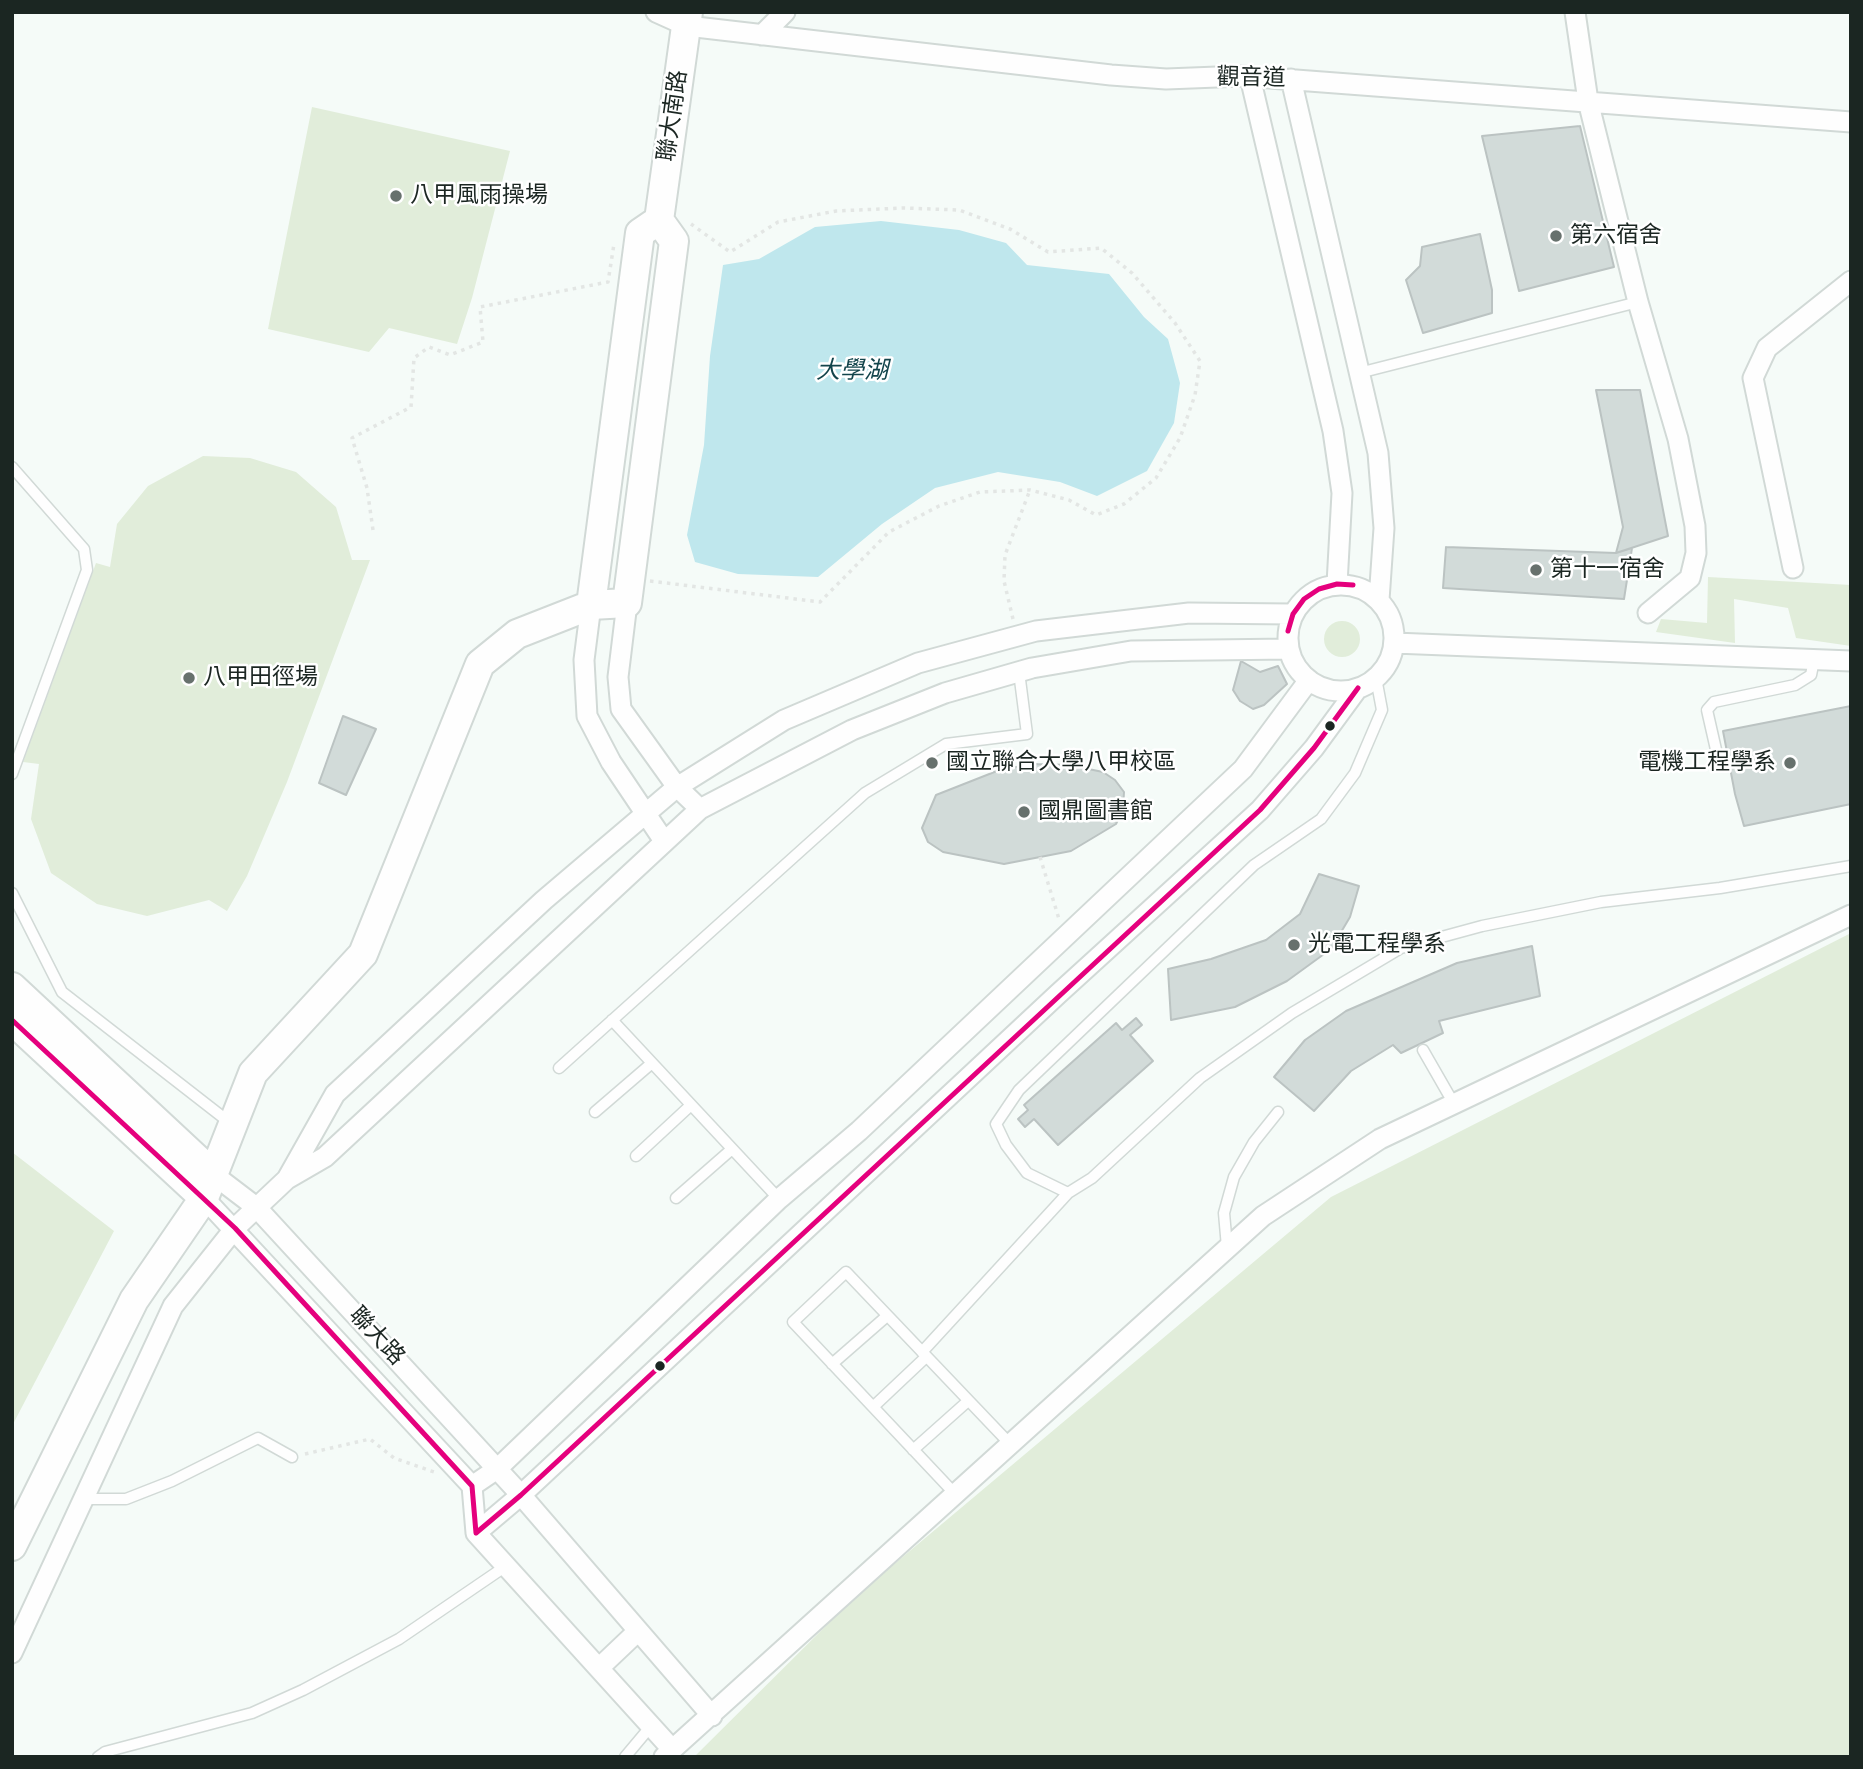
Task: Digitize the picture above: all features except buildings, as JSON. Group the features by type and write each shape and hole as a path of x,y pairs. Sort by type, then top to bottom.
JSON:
{"street":[{"name":"觀音道","path":"656,12 762,35 1124,76 1166,79 1291,79 1851,122"},
{"path":"762,35 785,12"},
{"path":"1575,12 1588,101 1638,302 1678,439 1693,513 1696,553 1690,578 1648,613"},
{"name":"聯大南路","path":"660,211 688,19"},
{"path":"1250,77 1333,431 1342,493 1337,584"},
{"path":"1291,79 1378,453 1384,528 1380,600"},
{"path":"664,841 587,716 584,660 640,233 660,211 674,242 618,677 621,709 677,787 700,809"},
{"path":"1793,568 1753,378 1767,348 1851,281"},
{"path":"1337,584 1360,588 1380,600 1389,613 1394,643 1385,668 1376,678 1358,688 1341,691 1324,688 1309,680 1293,661 1289,649 1288,631 1293,614 1312,594 1337,584"},
{"path":"12,1546 134,1300 209,1187 253,1073 363,954 481,664 517,635 629,591"},
{"path":"287,1179 335,1094 544,900 677,787 784,720 918,663 1037,631 1189,613 1293,614"},
{"path":"1394,643 1851,661"},
{"path":"12,1653 173,1306 235,1228 287,1179 325,1157 700,809 852,730 945,693 1019,672 1131,651 1289,649"},
{"path":"1309,680 1243,769 859,1130 779,1199 497,1469 472,1486 476,1533 651,1726 668,1752 712,1716 1263,1216 1380,1139 1851,915"},
{"path":"476,1533 522,1495 1058,993 1260,810 1314,748 1358,688"},
{"name":"聯大路","path":"12,986 209,1187 235,1228 472,1486"},
{"name":"聯大路","path":"12,1020 209,1187 256,1207 522,1495 712,1716"},
{"path":"599,1668 638,1631"}],"lane":[{"path":"1360,373 1638,302"},
{"path":"12,467 84,549 87,569 12,774"},
{"path":"1717,754 1707,710 1714,702 1795,685 1811,675 1814,660"},
{"path":"559,1068 865,793 946,744 1027,734 1019,672"},
{"path":"1068,1193 1027,1173 996,1124 1019,1090 1254,865 1321,819 1355,773 1381,710 1376,678"},
{"path":"873,1407 924,1355 1068,1193 1092,1178 1200,1078 1292,1013 1401,948 1482,926 1601,902 1720,888 1851,866"},
{"path":"12,892 62,992 232,1125"},
{"path":"612,1020 779,1199"},
{"path":"1423,1050 1454,1104"},
{"path":"595,1112 652,1063"},
{"path":"636,1156 691,1105"},
{"path":"1227,1248 1224,1213 1234,1177 1254,1142 1278,1112"},
{"path":"676,1198 732,1149"},
{"path":"956,1495 793,1322 846,1272 1010,1445"},
{"path":"832,1364 887,1316"},
{"path":"913,1450 968,1401"},
{"path":"83,1499 126,1499 172,1481 258,1438 292,1457"},
{"path":"98,1757 105,1752 252,1713 303,1690 398,1639 506,1566"},
{"path":"625,1757 651,1726"}],"path":[{"path":"629,591 820,602 889,532 939,506 980,492 1030,490 1069,500 1097,515 1124,504 1156,478 1180,438 1195,396 1200,361 1175,323 1132,274 1101,248 1048,252 1010,229 959,210 904,208 836,211 778,222 730,251 660,211"},
{"path":"373,530 367,488 352,438 411,407 414,358 429,347 450,355 483,342 480,307 608,282 614,244 638,246"},
{"path":"1017,636 1004,580 1005,555 1030,490"},
{"path":"292,1457 370,1439 394,1458 472,1486"}],"green space":[{"name":"八甲風雨操場","path":"312,107 510,151 472,298 457,344 389,328 369,352 268,329"},
{"name":"八甲田徑場","path":"203,456 250,458 296,472 336,507 352,560 370,560 287,782 247,876 227,911 209,900 147,916 97,904 51,873 31,819 39,764 23,762 96,563 110,567 117,524 148,486"},
{"path":"1708,577 1851,585 1851,646 1796,638 1788,608 1734,599 1735,643 1656,632 1661,619 1707,623"},
{"path":"1342,621 1355,626 1360,639 1355,652 1342,657 1329,652 1324,639 1329,626"},
{"path":"1851,933 1851,1757 694,1757 855,1597 1331,1197"},
{"path":"12,1152 114,1231 12,1426"}],"water":[{"name":"大學湖","path":"881,221 959,230 1006,243 1027,265 1109,274 1144,317 1168,339 1180,383 1174,423 1147,471 1097,496 1060,482 998,472 935,488 882,524 818,577 738,574 695,562 687,535 704,445 710,356 723,265 759,259 815,227"}],"transit line":[{"path":"1288,631 1293,614 1304,599 1319,589 1337,584 1353,585"},
{"path":"476,1533 521,1495 1260,810 1314,748 1358,688"},
{"path":"12,1020 235,1228 472,1486 476,1533"}],"place":[{"name":"八甲風雨操場","path":"396,196"},
{"name":"第六宿舍","path":"1556,236"},
{"name":"第十一宿舍","path":"1536,570"},
{"name":"八甲田徑場","path":"189,678"},
{"name":"國立聯合大學八甲校區","path":"932,763"},
{"name":"電機工程學系","path":"1790,763"},
{"name":"國鼎圖書館","path":"1024,812"},
{"name":"光電工程學系","path":"1294,945"}]}
